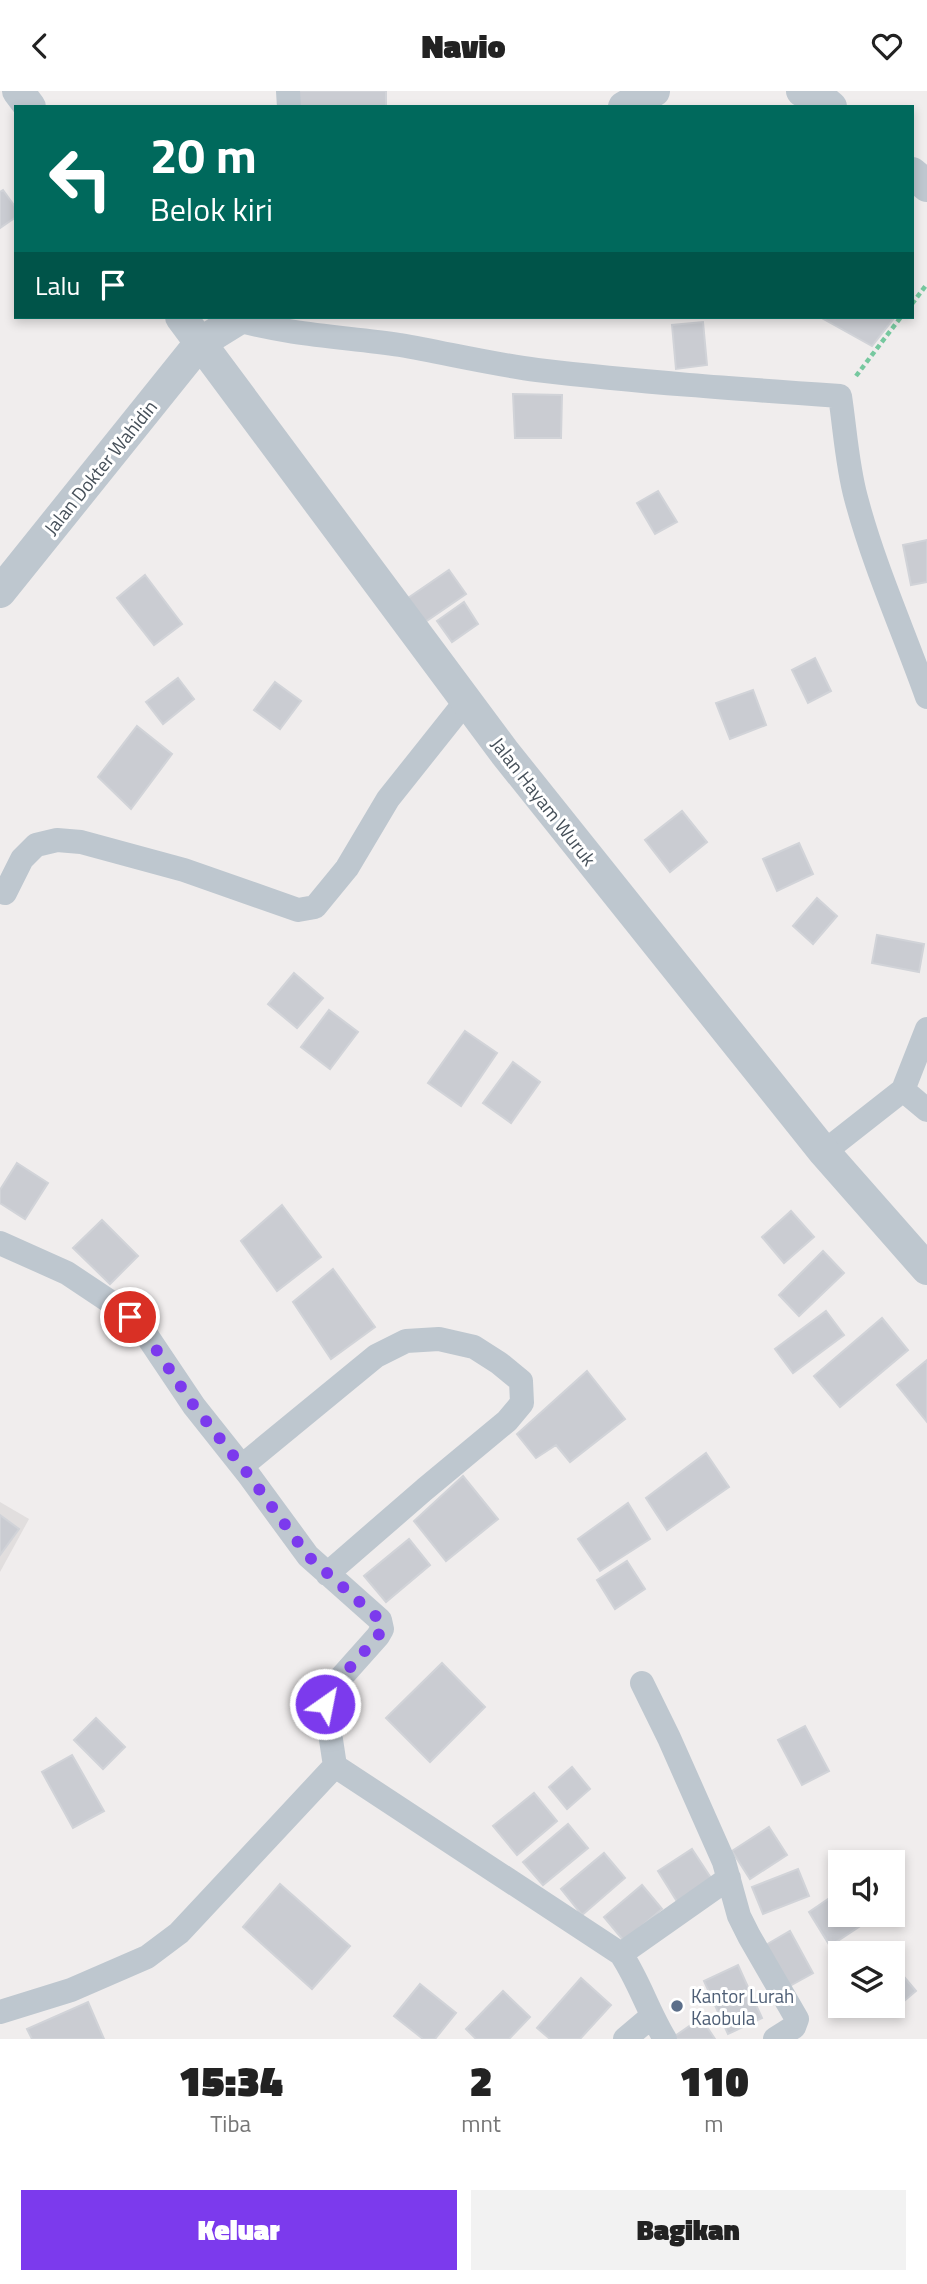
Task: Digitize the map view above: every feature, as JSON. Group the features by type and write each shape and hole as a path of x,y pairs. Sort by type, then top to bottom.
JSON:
{"street":[{"path":"628,105 654,91"},
{"name":"Jalan Hayam Wuruk","path":"183,319 513,764 824,1152 927,1269"},
{"path":"200,342 238,319"},
{"path":"243,319 269,329 402,346 535,369 713,387 840,396 855,495 883,586 927,697"},
{"name":"Jalan Dokter Wahidin","path":"0,592 200,342"},
{"path":"5,893 22,859 36,845 57,839 81,842 184,870 298,910 315,907 347,868 388,799 466,701"},
{"path":"824,1152 903,1090 927,1030"},
{"path":"903,1090 927,1110"},
{"path":"0,1243 67,1273 118,1307 141,1327 194,1406 308,1556 380,1620 382,1625 378,1636 329,1691 325,1700 335,1766 621,1954 634,1972 652,2017 665,2039"},
{"path":"242,1466 376,1356 405,1341 439,1339 474,1347 521,1381 522,1403 507,1421 327,1574"},
{"path":"642,1683 724,1862 739,1916 748,1936 797,2019 794,2027 775,2039"},
{"path":"0,2013 71,1990 147,1957 179,1933 335,1766"},
{"path":"621,1954 729,1878"},
{"path":"625,2039 652,2017"}],"path":[{"path":"914,301 927,284"},
{"path":"840,396 899,319"}],"shaded area":[{"path":"0,1502 29,1519 0,1572"}],"building":[{"path":"294,91 386,91 386,105 295,105"},
{"path":"3,190 14,205 14,218 0,228 0,192"},
{"path":"824,319 893,319 872,346"},
{"path":"703,322 707,365 676,369 672,325"},
{"path":"513,394 562,395 561,438 515,438"},
{"path":"658,491 677,522 655,534 637,503"},
{"path":"927,540 927,582 911,585 903,545"},
{"path":"449,570 466,594 425,622 408,598"},
{"path":"145,575 182,624 154,645 117,598"},
{"path":"464,602 478,624 452,642 437,621"},
{"path":"815,658 831,691 808,703 792,670"},
{"path":"178,678 194,699 163,724 146,702"},
{"path":"275,682 301,701 280,729 254,710"},
{"path":"753,690 766,725 730,739 716,703"},
{"path":"137,726 172,754 131,809 98,777"},
{"path":"682,811 707,842 670,872 645,840"},
{"path":"799,843 813,874 777,891 763,859"},
{"path":"817,898 837,916 813,944 793,926"},
{"path":"877,935 924,944 919,972 872,963"},
{"path":"294,973 323,998 297,1028 268,1004"},
{"path":"329,1010 358,1032 330,1069 301,1047"},
{"path":"465,1031 497,1053 461,1106 428,1083"},
{"path":"513,1062 540,1082 511,1123 483,1103"},
{"path":"17,1163 48,1183 25,1219 0,1203 0,1190"},
{"path":"282,1205 321,1257 277,1291 241,1241"},
{"path":"791,1211 814,1237 784,1263 762,1237"},
{"path":"102,1220 138,1256 110,1284 73,1248"},
{"path":"823,1251 844,1273 799,1316 779,1295"},
{"path":"333,1269 375,1327 331,1359 293,1302"},
{"path":"826,1311 844,1335 793,1373 775,1349"},
{"path":"882,1318 908,1350 840,1407 814,1376"},
{"path":"927,1360 927,1422 897,1385"},
{"path":"587,1371 625,1419 570,1462 556,1445 536,1458 517,1434"},
{"path":"706,1453 729,1487 667,1530 646,1498"},
{"path":"463,1476 498,1519 446,1561 414,1521"},
{"path":"628,1503 650,1539 600,1571 578,1539"},
{"path":"0,1515 19,1529 0,1555"},
{"path":"409,1539 430,1565 386,1602 364,1576"},
{"path":"627,1561 645,1589 615,1609 597,1580"},
{"path":"442,1663 485,1707 430,1762 386,1718"},
{"path":"96,1718 125,1747 103,1769 74,1740"},
{"path":"805,1726 829,1771 802,1785 778,1740"},
{"path":"72,1755 104,1811 73,1828 42,1772"},
{"path":"572,1767 590,1789 567,1809 549,1787"},
{"path":"534,1793 557,1821 517,1855 493,1826"},
{"path":"568,1824 588,1848 543,1885 523,1862"},
{"path":"769,1827 787,1855 750,1879 732,1851"},
{"path":"692,1849 713,1881 678,1903 658,1871"},
{"path":"604,1853 625,1878 582,1915 561,1889"},
{"path":"798,1869 809,1896 763,1914 752,1887"},
{"path":"280,1884 350,1946 312,1989 243,1927"},
{"path":"642,1885 662,1909 624,1941 604,1917"},
{"path":"828,1899 828,1927 859,1927 838,1941 828,1943 809,1912"},
{"path":"790,1931 813,1973 788,1987 764,1946"},
{"path":"738,1965 762,2018 728,2034 704,1981"},
{"path":"581,1978 611,2005 580,2039 550,2039 537,2028"},
{"path":"905,1978 916,1991 905,2000"},
{"path":"420,1984 456,2013 435,2039 423,2039 394,2016"},
{"path":"503,1991 530,2017 509,2039 476,2039 466,2029"},
{"path":"88,2002 104,2039 32,2039 27,2029"},
{"path":"701,2018 715,2039 676,2039 675,2036"}],"place":[{"name":"Kantor Lurah Kaobula","path":"677,2006"}],"route":[{"path":"130,1317 141,1327 194,1406 308,1556 380,1620 382,1629 378,1636 329,1691 325,1704"}]}
